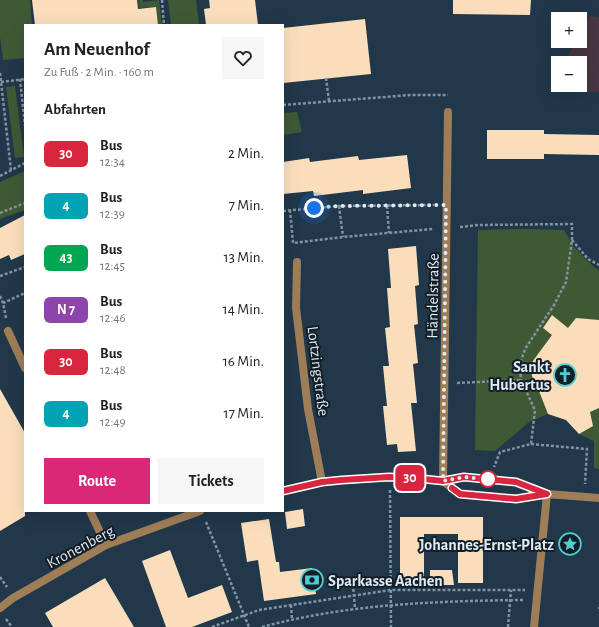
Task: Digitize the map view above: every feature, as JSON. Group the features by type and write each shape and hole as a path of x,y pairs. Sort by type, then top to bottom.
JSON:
{"street":[{"name":"Händelstraße","path":"443,481 448,112"},
{"name":"Lortzingstraße","path":"297,262 296,308 308,410 322,482"},
{"path":"8,331 24,366"},
{"path":"284,491 322,482 389,477 443,481 464,477 516,482 547,494"},
{"path":"443,481 460,494 516,499 547,494 599,498"},
{"path":"534,627 547,494"},
{"path":"90,512 106,545"},
{"name":"Kronenberg","path":"0,608 14,598 106,545 202,514"}],"path":[{"path":"162,0 164,24"},
{"path":"0,73 11,170"},
{"path":"326,78 329,101"},
{"path":"20,79 24,117"},
{"path":"1,82 24,79"},
{"path":"284,105 410,95 448,96"},
{"path":"0,176 24,164"},
{"path":"0,213 24,203"},
{"path":"284,211 339,206 446,205"},
{"path":"339,206 342,237"},
{"path":"387,206 389,233"},
{"path":"290,210 293,243 342,237 478,225 572,224 572,240 566,282 554,305 525,349 520,364 521,380 535,410 531,444"},
{"path":"572,240 588,259 599,265"},
{"path":"0,276 24,267"},
{"path":"3,303 24,293"},
{"path":"0,296 3,303 8,331"},
{"path":"444,383 521,380"},
{"path":"500,452 531,444 587,449 584,497"},
{"path":"389,477 391,627"},
{"path":"202,514 248,627"},
{"path":"353,584 355,609"},
{"path":"212,627 259,610 391,590 538,590"},
{"path":"508,627 511,590"},
{"path":"262,627 292,619 391,605 537,600"},
{"path":"291,605 292,619"}],"shaded area":[{"path":"590,16 599,17 599,92 587,92 587,56 568,56 572,48 587,48 587,21"}],"green space":[{"path":"0,0 30,0 32,24 24,24 24,58 3,60 0,37"},
{"path":"138,0 143,0 143,2 159,0 162,24 158,24 156,7 139,8"},
{"path":"168,0 196,0 199,24 171,24"},
{"path":"15,86 24,157 15,158 6,87"},
{"path":"297,112 302,132 284,135 284,113"},
{"path":"24,171 24,210 0,219 0,182"},
{"path":"478,230 564,230 574,247 595,268 599,270 599,469 594,468 594,441 579,434 566,420 548,414 529,422 495,451 475,450"}],"building":[{"path":"32,0 137,0 138,9 156,7 158,24 35,24"},
{"path":"209,0 255,0 258,24 206,24 204,9 210,8"},
{"path":"453,0 531,0 530,15 453,14"},
{"path":"365,19 371,74 284,83 284,28"},
{"path":"487,130 544,130 544,134 599,135 599,155 544,154 544,159 487,159"},
{"path":"407,155 411,188 363,194 363,190 314,196 313,191 284,194 284,162 309,158 310,162 358,156 359,160"},
{"path":"24,216 24,254 11,260 9,255 0,259 0,228"},
{"path":"416,246 419,285 415,286 418,324 414,325 418,363 413,364 417,403 411,403 416,451 398,452 397,444 387,445 383,406 387,406 383,366 389,366 385,328 390,327 387,288 391,288 388,249"},
{"name":"Sankt Hubertus","path":"552,315 568,328 576,318 599,320 599,408 590,412 593,426 579,434 566,420 548,414 539,391 534,385 530,365 552,335 543,328"},
{"path":"0,389 24,431 25,516 0,531"},
{"path":"303,509 305,526 287,529 285,512"},
{"path":"400,517 483,517 483,583 458,583 458,534 424,534 424,583 400,583"},
{"path":"269,519 276,562 279,562 280,572 312,568 316,594 264,601 258,560 247,562 241,523"},
{"path":"170,550 188,598 222,585 232,612 192,627 166,627 142,561"},
{"path":"430,570 452,570 454,585 430,585"},
{"path":"105,578 134,627 53,627 45,613"}],"bus line":[{"name":"30","path":"284,491 322,482 342,480 389,477 443,481 464,477 516,482 547,494 516,499 460,494 452,488"}],"place":[{"name":"Sankt Hubertus","path":"565,375"},
{"name":"Johannes-Ernst-Platz","path":"570,544"},
{"name":"Sparkasse Aachen","path":"312,580"}],"route":[{"path":"314,208 339,206 446,205 443,481 464,477 490,480 488,479"}]}
